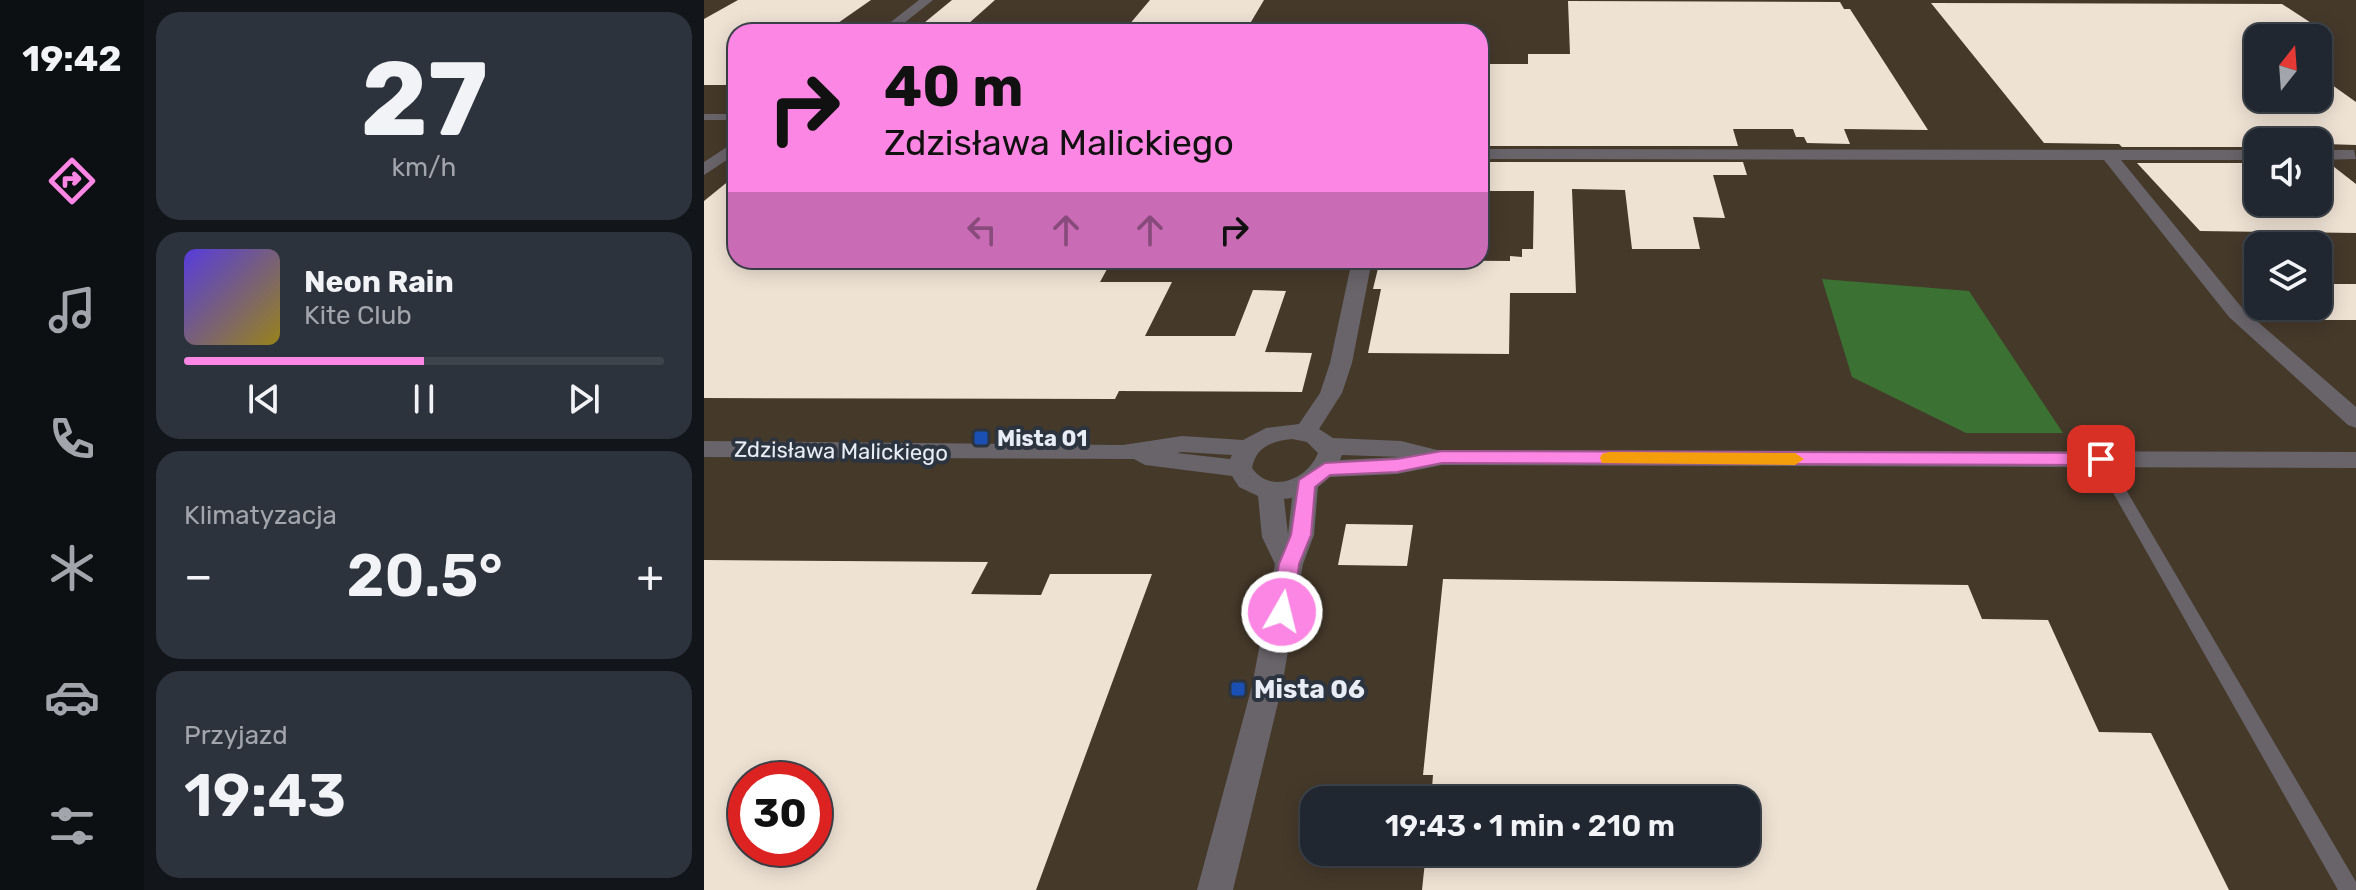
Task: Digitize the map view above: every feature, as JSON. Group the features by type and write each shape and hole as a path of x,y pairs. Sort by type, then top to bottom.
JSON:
{"street":[{"path":"896,24 927,0"},
{"path":"704,170 728,152"},
{"path":"1488,154 2244,155"},
{"path":"2108,154 2236,313 2356,420"},
{"path":"2332,155 2354,155"},
{"path":"1305,432 1331,393 1341,363 1360,268"},
{"path":"1215,890 1267,686 1289,564 1301,535 1320,467 1314,435 1305,432 1268,435 1244,458 1250,483 1270,490 1320,467 1397,466 1442,457 2356,460"},
{"name":"Zdzisława Malickiego","path":"704,449 1123,453 1173,462 1244,458"},
{"path":"1270,490 1275,537 1289,564"}],"lane":[{"path":"704,117 728,117"},
{"path":"2101,459 2349,890"}],"shaded area":[{"path":"704,0 2356,0 2356,890 704,890"}],"green space":[{"path":"1822,279 1969,291 2063,433 1966,433 1852,377"}],"building":[{"path":"738,0 871,0 836,24 728,24 728,85 704,85 704,19"},
{"path":"952,0 995,0 968,24 923,24"},
{"path":"1150,0 1264,0 1250,24 1130,24"},
{"path":"1568,1 1840,2 1844,9 1850,9 1928,130 1844,129 1850,144 1807,143 1804,137 1796,137 1793,129 1733,129 1738,146 1488,146 1490,64 1528,64 1528,54 1570,54"},
{"path":"1931,3 2282,4 2313,24 2244,24 2244,112 2332,112 2332,85 2356,102 2356,145 2332,144 2332,128 2244,128 2244,147 2122,147 2119,144 2044,143"},
{"path":"1488,162 1743,162 1747,175 1713,175 1725,218 1693,217 1700,249 1632,249 1625,190 1572,189 1576,293 1510,293 1509,354 1368,353 1381,289 1373,289 1378,268 1488,268 1488,261 1510,261 1510,256 1522,257 1522,249 1533,249 1534,191 1488,191"},
{"path":"2137,163 2244,163 2244,216 2332,216 2332,165 2356,184 2356,233 2200,231"},
{"path":"728,182 728,268 1108,268 1100,282 1172,282 1145,336 1235,336 1253,290 1286,291 1265,352 1312,353 1302,392 1119,391 1115,399 704,398 704,201"},
{"path":"2332,284 2356,284 2356,320 2332,320"},
{"path":"1346,524 1413,525 1407,566 1338,565"},
{"path":"704,560 988,562 971,594 1041,595 1050,574 1152,574 1036,890 704,890"},
{"path":"1443,579 1968,585 1982,619 2048,620 2099,732 2151,733 2229,890 1422,890 1425,866 1760,866 1760,786 1432,786 1433,775 1423,775"}],"slow traffic":[{"path":"1609,458 1795,459"}],"place":[{"name":"Mista 01","path":"981,438"},
{"name":"Mista 06","path":"1238,689"}],"route":[{"path":"1282,612 1289,564 1301,535 1306,485 1325,469 1397,466 1442,457 2101,459"}]}
